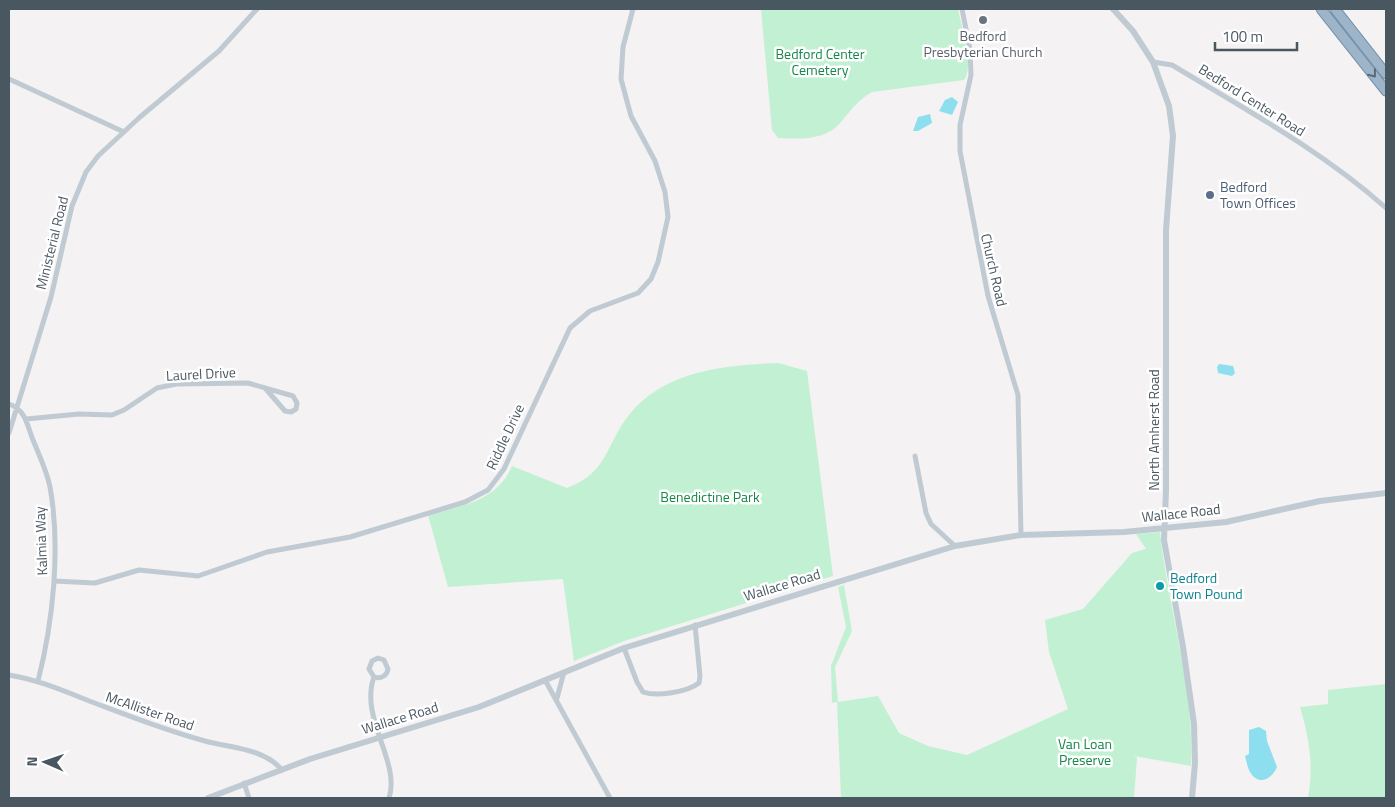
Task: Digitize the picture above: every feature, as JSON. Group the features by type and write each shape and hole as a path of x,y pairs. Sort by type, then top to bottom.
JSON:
{"highway":[{"path":"1320,9 1386,91"},
{"path":"1335,9 1386,74"}],"street":[{"name":"Ministerial Road","path":"9,433 51,297 76,194 94,161 124,132 219,51 257,9"},
{"name":"Riddle Drive","path":"54,581 95,583 108,580 120,574 139,570 198,576 267,552 350,537 465,502 483,494 493,485 504,469 570,328 590,311 638,293 651,279 658,262 668,217 666,192 655,160 629,113 621,79 623,47 633,9"},
{"name":"Church Road","path":"962,9 970,49 971,75 960,125 960,151 980,264 1018,395 1021,535"},
{"path":"1113,9 1133,31 1153,62"},
{"name":"Bedford Center Road","path":"1153,62 1172,65 1306,147 1356,182 1386,208"},
{"name":"North Amherst Road","path":"1153,62 1169,106 1174,145 1166,230 1164,548 1183,648 1194,724 1195,762 1192,798"},
{"path":"9,80 124,132"},
{"name":"Laurel Drive","path":"26,419 79,414 112,415 124,410 152,391 170,384 242,383 265,388 293,396 298,404 296,409 291,412 285,411 265,388"},
{"path":"9,404 17,407"},
{"name":"Kalmia Way","path":"17,407 26,419 50,487 54,581 53,600 38,681"},
{"path":"915,456 926,512 931,524 955,546"},
{"name":"Wallace Road","path":"208,798 244,783 379,737 480,707 624,648 955,546 1021,535 1105,533 1245,519 1320,501 1386,493"},
{"path":"624,648 636,682 643,692 656,694 694,687 699,683 700,676 695,625"},
{"path":"557,698 564,672"},
{"name":"McAllister Road","path":"9,675 38,681 181,734 259,753 274,761 282,770"},
{"path":"374,677 370,701 391,782 389,798"},
{"path":"546,680 610,798"},
{"path":"244,783 249,798"}],"green space":[{"name":"Bedford Center Cemetery","path":"761,9 958,9 968,55 967,73 964,80 872,92 859,102 828,133 812,138 778,138 772,130"},
{"name":"Benedictine Park","path":"778,363 807,371 833,576 624,641 574,661 563,579 448,587 428,515 466,505 488,495 505,478 512,466 567,488 581,482 599,466 629,415 643,400 660,388 678,379 717,368"},
{"name":"Van Loan Preserve","path":"1160,532 1189,707 1191,766 1134,756 1137,758 1134,798 841,798 837,702 832,703 831,666 846,627 838,587 844,585 852,631 835,667 838,702 878,696 899,733 928,746 967,755 1068,709 1049,652 1045,620 1083,609 1132,553 1146,549 1136,534"},
{"path":"1386,684 1386,798 1308,798 1311,774 1310,752 1300,707 1328,704 1328,690"}],"water":[{"path":"952,97 958,102 952,115 939,111 945,100"},
{"path":"930,114 932,123 918,131 913,131 918,117"},
{"path":"1219,364 1233,366 1235,373 1232,376 1218,373 1217,367"},
{"path":"1259,727 1266,731 1267,741 1277,767 1270,777 1263,780 1259,780 1252,775 1245,756 1249,754 1249,730"}],"place":[{"name":"Bedford Presbyterian Church","path":"983,20"},
{"name":"Bedford Town Offices","path":"1210,195"},
{"name":"Bedford Town Pound","path":"1160,586"}]}
